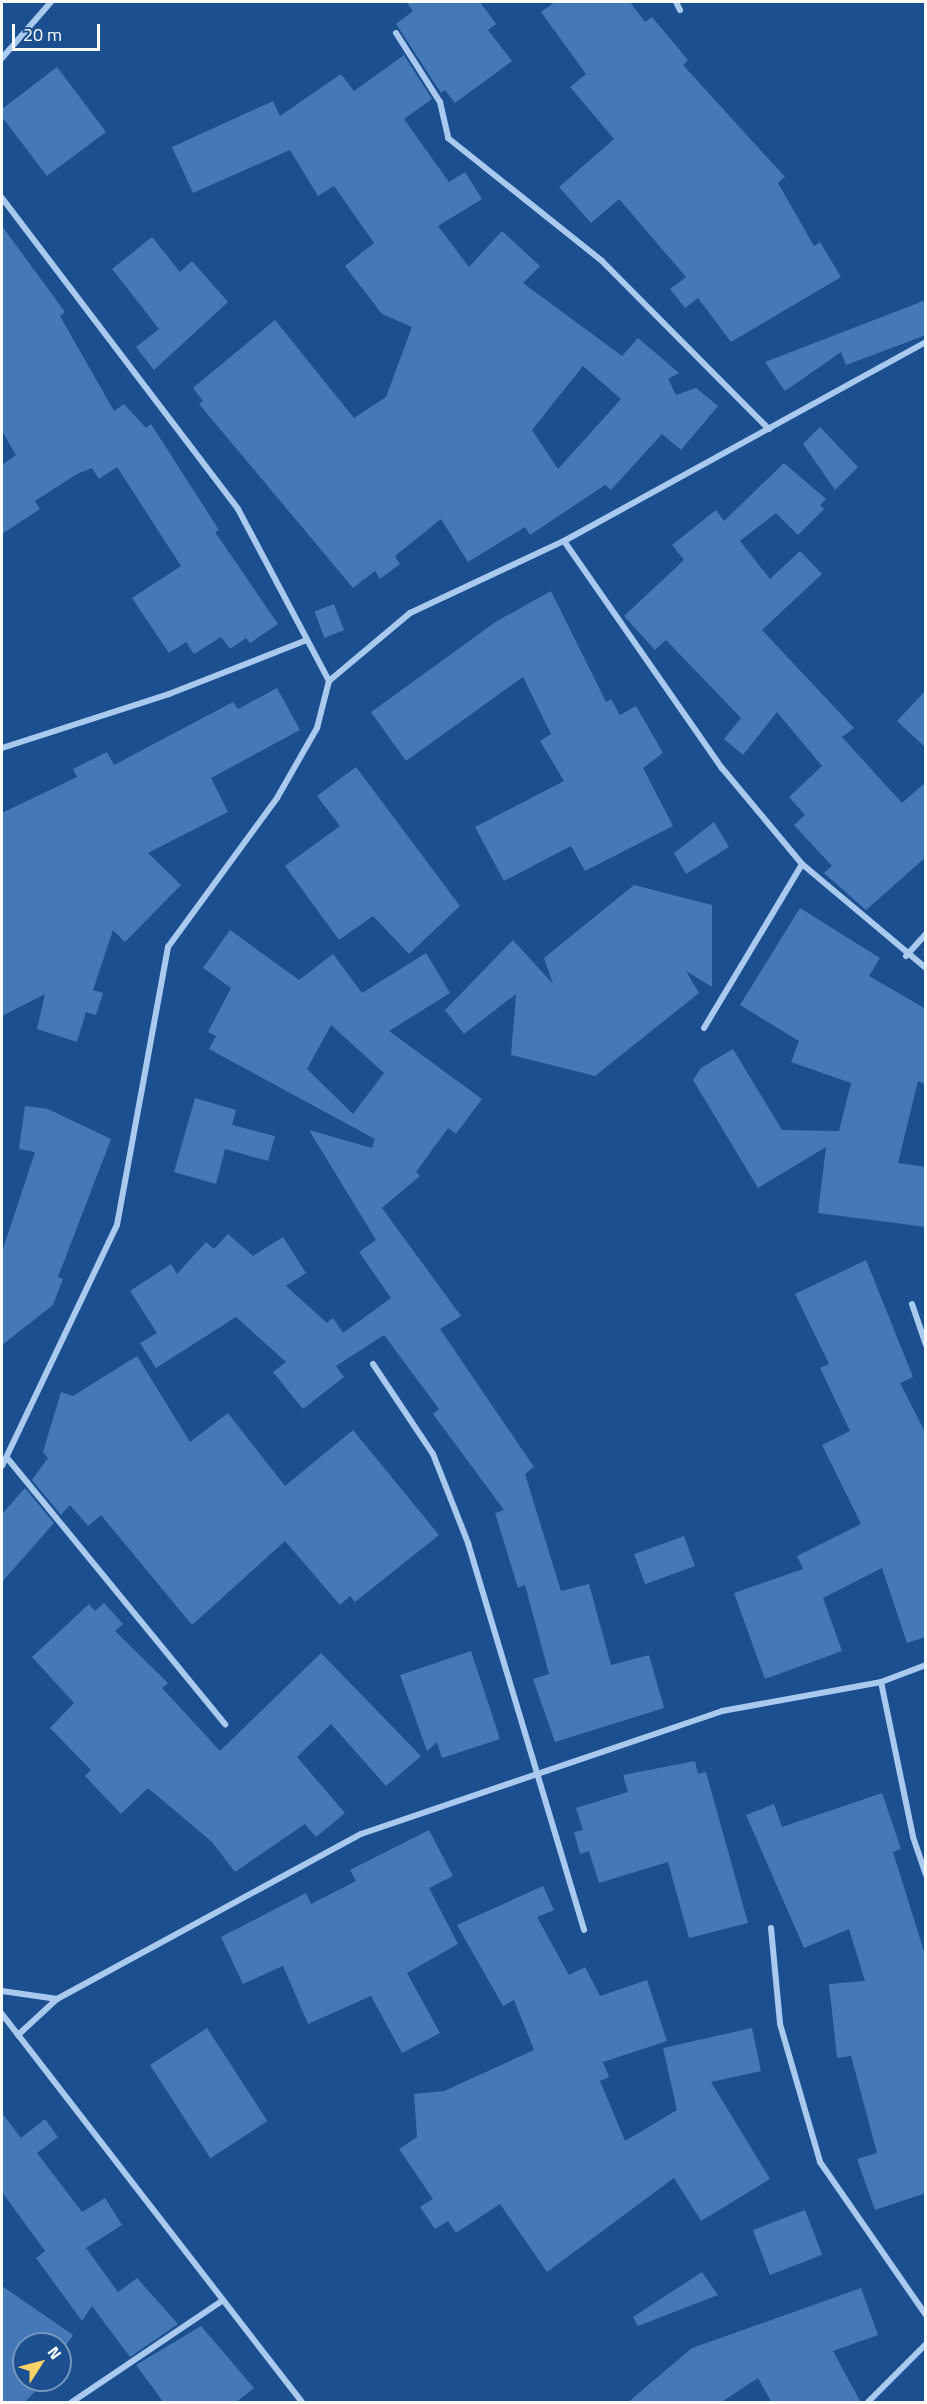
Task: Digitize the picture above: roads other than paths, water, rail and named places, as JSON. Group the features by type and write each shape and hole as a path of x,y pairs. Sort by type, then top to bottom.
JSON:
{"street":[{"path":"2,58 51,2"},
{"path":"676,2 680,10"},
{"path":"396,33 440,102 448,138 602,261 769,429"},
{"path":"2,198 238,509 328,681"},
{"path":"2,1466 8,1459 117,1225 168,947 277,798 317,728 328,681 410,613 564,541 926,342"},
{"path":"564,541 722,768 802,864 906,956 926,968"},
{"path":"2,748 169,694 307,640"},
{"path":"704,1028 802,864"},
{"path":"906,956 926,934"},
{"path":"912,1304 926,1346"},
{"path":"373,1364 433,1454 468,1543 534,1772 584,1930"},
{"path":"8,1459 225,1724"},
{"path":"18,2035 57,1999 361,1834 534,1772 722,1711 881,1682 926,1665"},
{"path":"881,1682 912,1837 926,1875"},
{"path":"771,1928 780,2024 820,2162 926,2315"},
{"path":"2,1991 57,1999"},
{"path":"2,2014 302,2403"},
{"path":"72,2403 223,2300"},
{"path":"868,2403 926,2344"}]}
